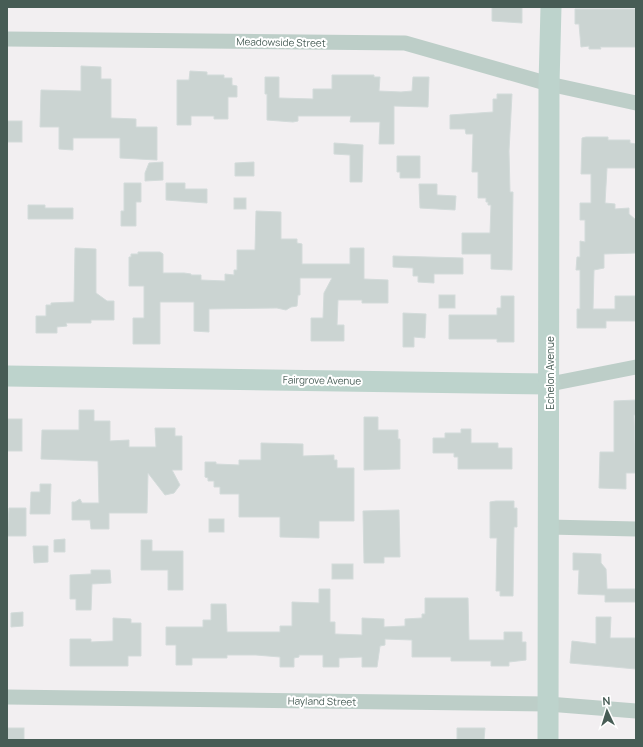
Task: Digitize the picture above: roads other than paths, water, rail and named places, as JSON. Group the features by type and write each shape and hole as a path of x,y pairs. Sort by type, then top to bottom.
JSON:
{"street":[{"name":"Echelon Avenue","path":"548,740 550,384 549,84 551,7"},
{"name":"Meadowside Street","path":"7,39 405,43 549,84 636,103"},
{"name":"Fairgrove Avenue","path":"7,376 550,384 636,367"},
{"path":"548,527 636,529"},
{"name":"Hayland Street","path":"7,697 548,704 636,711"}]}
